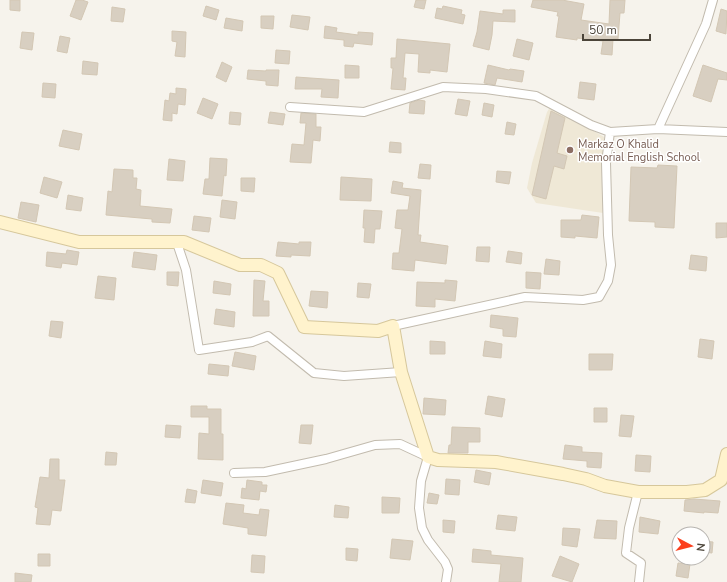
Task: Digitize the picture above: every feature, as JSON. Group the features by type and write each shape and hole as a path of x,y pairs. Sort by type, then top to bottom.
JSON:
{"main road":[{"path":"0,222 79,242 181,242 191,244 240,265 261,265 278,273 304,327 378,331 393,326 401,372 428,456 438,460 496,462 563,474 586,479 605,486 638,492 687,492 705,490 724,481 727,454"}],"street":[{"path":"658,129 706,24 713,0"},
{"path":"290,106 364,112 443,87 486,89 536,96 591,125 610,132 658,129 727,132"},
{"path":"393,326 525,297 583,300 599,297 608,281 611,265 608,235 606,163 610,132"},
{"path":"177,243 186,270 199,350 252,342 268,336 314,373 344,376 401,372"},
{"path":"234,472 265,472 326,459 375,445 400,444 428,456 422,481 419,508 422,528 428,540 445,562 448,569 446,582"},
{"path":"638,492 629,528 626,553 640,563 639,582"}],"shaded area":[{"name":"Markaz O Khalid Memorial English School","path":"551,106 604,137 603,213 536,203 527,188 532,163 547,112"}],"building":[{"path":"10,0 20,0 20,11 10,10"},
{"path":"76,0 88,2 81,20 70,16"},
{"path":"416,0 426,0 424,9 414,7"},
{"path":"533,0 562,0 584,4 581,20 609,24 610,0 625,0 624,13 620,13 618,39 613,39 612,55 601,54 603,41 577,38 577,40 556,37 559,16 557,16 558,12 531,7"},
{"path":"206,6 219,10 216,20 203,16"},
{"path":"443,6 462,10 461,14 465,15 463,24 435,18 437,8 442,9"},
{"path":"112,7 125,9 123,22 111,21"},
{"path":"721,9 727,11 726,34 716,31"},
{"path":"503,10 515,10 515,22 493,21 489,50 473,46 480,11 503,14"},
{"path":"292,15 310,17 308,30 290,27"},
{"path":"261,16 274,16 273,29 261,28"},
{"path":"226,18 243,21 242,31 224,28"},
{"path":"325,26 337,28 336,32 358,35 358,32 373,33 372,45 354,43 353,47 344,46 344,40 324,38"},
{"path":"172,31 186,32 185,57 175,56 177,42 172,41"},
{"path":"22,32 34,33 32,50 20,48"},
{"path":"60,36 70,38 67,53 57,51"},
{"path":"397,39 450,44 447,72 430,70 430,73 418,72 419,54 405,53 403,78 406,78 405,90 391,89 393,68 391,68 391,58 396,58"},
{"path":"517,39 533,43 529,60 513,56"},
{"path":"276,50 290,51 289,64 275,63"},
{"path":"83,61 98,63 97,75 82,74"},
{"path":"222,62 232,67 226,82 216,77"},
{"path":"345,65 359,66 359,78 345,78"},
{"path":"488,65 509,70 524,71 522,82 497,78 495,85 484,83"},
{"path":"703,65 727,73 727,80 718,79 711,102 693,96"},
{"path":"248,70 279,70 278,86 266,85 266,81 247,79"},
{"path":"296,77 339,80 338,98 321,97 322,89 295,89"},
{"path":"580,82 596,84 594,100 578,98"},
{"path":"43,83 56,84 55,98 42,97"},
{"path":"176,88 186,89 185,105 178,104 177,114 172,113 172,121 163,120 165,100 169,101 170,93 176,94"},
{"path":"203,98 218,104 212,119 197,113"},
{"path":"458,99 470,101 467,116 455,114"},
{"path":"419,100 425,101 424,114 409,113 410,103"},
{"path":"484,103 494,105 492,117 482,115"},
{"path":"551,111 565,118 557,153 567,156 564,169 554,166 546,199 532,195"},
{"path":"230,112 241,113 240,125 229,124"},
{"path":"270,112 285,114 283,125 268,123"},
{"path":"301,113 316,114 316,127 321,127 320,141 313,140 311,163 290,162 292,144 304,145 306,123 300,123"},
{"path":"507,122 516,124 514,135 505,134"},
{"path":"63,130 82,134 79,150 59,146"},
{"path":"390,142 401,143 401,153 389,152"},
{"path":"210,158 227,159 226,176 224,175 222,196 203,194 205,179 209,179"},
{"path":"169,159 185,161 183,181 167,180"},
{"path":"420,164 431,165 430,179 418,178"},
{"path":"658,165 677,166 674,228 655,227 655,222 629,221 631,167 657,168"},
{"path":"114,169 133,170 133,178 137,178 136,189 141,190 140,206 172,209 170,223 152,222 152,219 106,215 108,191 112,192"},
{"path":"497,171 511,172 509,184 496,182"},
{"path":"44,177 62,182 57,198 40,193"},
{"path":"341,177 372,179 371,201 340,200"},
{"path":"241,178 255,178 254,192 241,191"},
{"path":"393,181 403,183 402,188 421,190 418,235 421,235 420,242 448,246 446,264 415,260 414,271 392,269 393,253 399,253 402,229 395,228 397,210 408,210 410,196 391,193"},
{"path":"68,195 83,198 81,211 66,209"},
{"path":"222,200 237,202 235,219 220,217"},
{"path":"21,202 39,205 36,222 18,218"},
{"path":"364,210 382,211 380,229 375,229 374,243 364,242"},
{"path":"582,215 599,217 597,238 575,236 575,238 561,237 561,220 581,220"},
{"path":"194,216 211,218 209,232 192,230"},
{"path":"716,223 727,223 727,237 716,238"},
{"path":"278,242 299,244 299,242 311,242 310,256 276,256"},
{"path":"477,247 490,247 489,262 476,261"},
{"path":"67,250 79,252 77,265 62,263 61,268 46,266 47,252 66,254"},
{"path":"508,251 522,253 521,264 506,262"},
{"path":"134,252 157,255 155,270 132,267"},
{"path":"691,255 707,257 706,271 689,269"},
{"path":"546,259 560,261 559,275 544,274"},
{"path":"167,272 179,272 178,286 167,285"},
{"path":"526,272 541,273 540,289 526,288"},
{"path":"98,276 116,278 114,300 95,298"},
{"path":"254,280 265,281 263,301 269,301 269,316 253,316"},
{"path":"445,280 457,281 455,301 435,299 435,307 416,306 417,282 445,283"},
{"path":"214,281 231,284 230,295 213,293"},
{"path":"358,283 371,284 369,298 357,297"},
{"path":"311,291 328,292 327,308 309,306"},
{"path":"216,309 235,312 234,327 214,324"},
{"path":"491,315 518,318 516,337 503,336 503,329 490,327"},
{"path":"51,321 63,322 61,338 49,336"},
{"path":"700,339 714,341 712,359 698,357"},
{"path":"430,341 445,342 445,354 430,354"},
{"path":"485,341 502,344 501,358 483,356"},
{"path":"235,352 256,356 254,370 232,366"},
{"path":"589,354 613,354 612,370 589,370"},
{"path":"209,364 229,366 228,376 208,374"},
{"path":"488,396 505,399 502,417 485,414"},
{"path":"424,398 446,400 445,415 423,414"},
{"path":"191,406 207,406 207,409 221,409 223,460 198,459 199,433 209,434 209,417 191,417"},
{"path":"594,408 607,408 607,422 594,422"},
{"path":"621,415 634,416 631,437 619,436"},
{"path":"166,425 181,426 180,438 165,437"},
{"path":"301,425 313,425 311,444 299,443"},
{"path":"452,427 480,428 480,442 468,442 468,453 448,453 449,445 451,445"},
{"path":"565,445 582,447 582,452 602,453 601,468 587,467 587,461 563,459"},
{"path":"106,452 117,453 116,465 105,465"},
{"path":"636,455 651,456 650,472 635,471"},
{"path":"50,459 59,459 59,480 65,480 61,511 52,510 50,525 36,524 38,508 35,507 40,477 49,478"},
{"path":"476,470 491,473 489,485 474,482"},
{"path":"446,479 460,480 459,495 445,494"},
{"path":"203,480 223,483 221,496 201,493"},
{"path":"247,480 262,482 262,485 267,485 266,492 260,491 259,500 241,498 242,488 246,489"},
{"path":"187,489 197,491 195,503 185,502"},
{"path":"429,493 439,495 437,504 427,503"},
{"path":"382,497 400,498 399,513 382,513"},
{"path":"694,499 720,501 718,513 684,511 685,500"},
{"path":"226,503 244,505 243,513 259,515 260,509 269,510 266,536 248,534 248,528 223,524"},
{"path":"335,505 349,507 348,518 334,517"},
{"path":"498,515 517,517 515,531 496,529"},
{"path":"640,517 660,521 658,534 639,532"},
{"path":"443,520 455,521 454,533 443,532"},
{"path":"597,520 617,521 616,539 594,538"},
{"path":"563,528 580,529 577,547 562,545"},
{"path":"392,539 413,541 410,560 390,558"},
{"path":"711,542 713,542 711,553"},
{"path":"346,548 358,549 357,561 346,560"},
{"path":"473,549 491,551 491,555 523,558 521,582 499,582 501,564 472,562"},
{"path":"38,554 50,554 50,566 38,566"},
{"path":"252,555 265,556 264,573 251,572"},
{"path":"560,556 579,564 572,582 552,576"},
{"path":"678,566 690,566 688,578 676,576"},
{"path":"15,573 32,575 31,582 15,582"}],"place":[{"name":"Markaz O Khalid Memorial English School","path":"570,150"}]}
